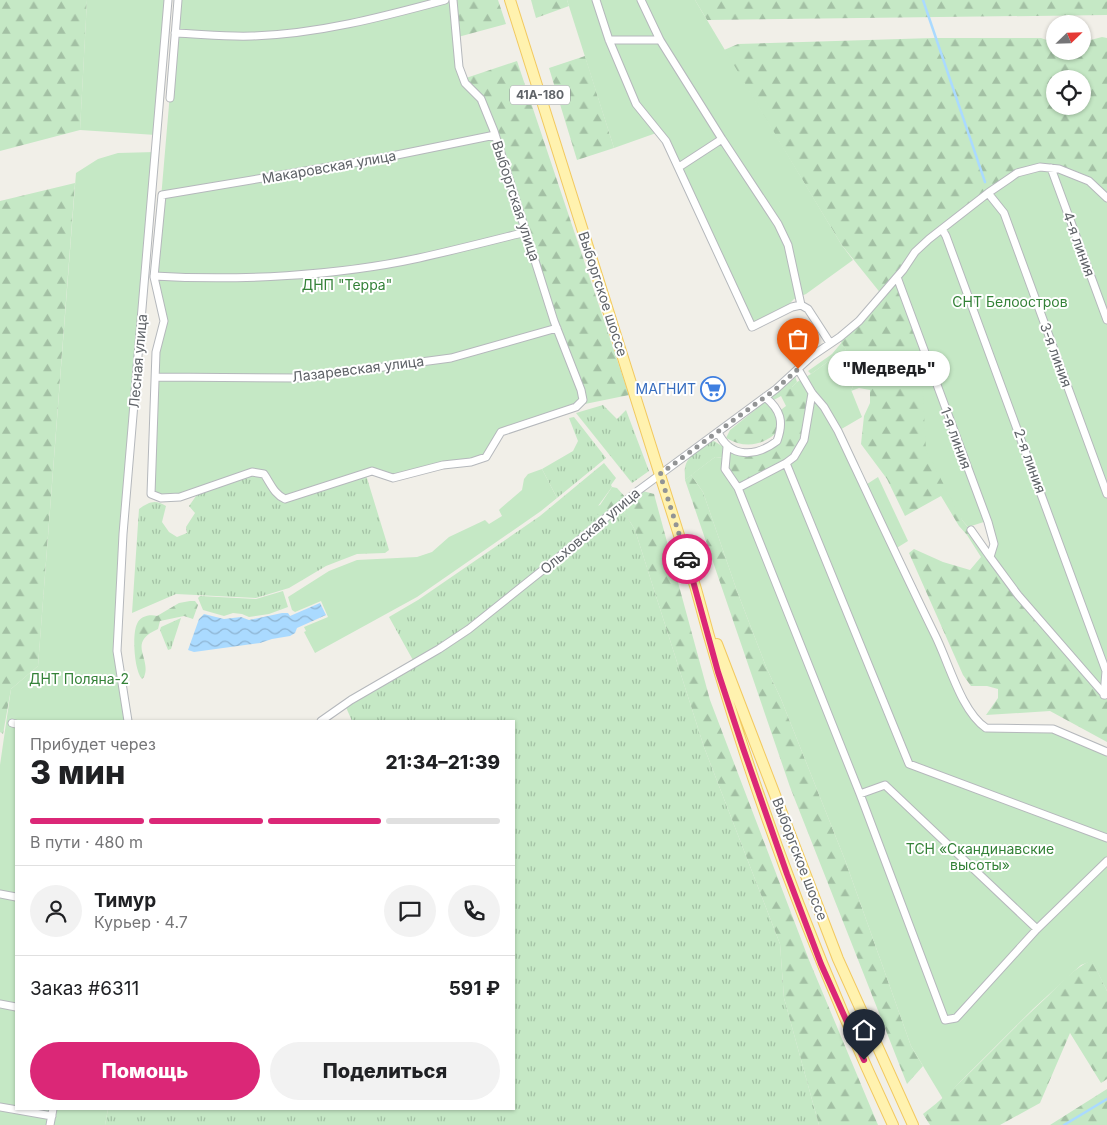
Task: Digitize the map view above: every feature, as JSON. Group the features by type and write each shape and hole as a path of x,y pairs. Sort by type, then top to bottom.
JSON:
{"main road":[{"name":"Выборгское шоссе","path":"510,0 696,589 722,682 787,874 821,964 893,1125"},
{"name":"Выборгское шоссе","path":"696,589 838,959 913,1125"}],"street":[{"name":"Лесная улица","path":"128,720 117,651 123,534 168,0"},
{"path":"170,98 178,0"},
{"path":"175,33 252,36 311,30 370,20 445,0"},
{"name":"Выборгская улица","path":"156,377 151,494 161,498 180,497 252,472 264,474 275,493 285,499 372,471 393,478 444,465 471,462 486,457 501,432 576,407 583,400 581,390 557,328 496,135 481,100 465,83 459,67 453,0"},
{"path":"596,0 609,40 636,104 666,141 752,327 792,307 801,305 808,309 830,343"},
{"path":"640,0 660,40 778,224 788,245 801,305"},
{"path":"609,40 660,40"},
{"name":"Макаровская улица","path":"154,276 162,194 382,158 496,135"},
{"path":"679,168 722,139"},
{"name":"Ольховская улица","path":"322,720 343,705 470,629 627,499 765,396 830,343 840,338 859,321 897,277 915,252 988,193 1017,173 1040,167 1072,173 1089,181 1107,198"},
{"name":"4-я линия","path":"1051,168 1107,320"},
{"name":"3-я линия","path":"988,193 1004,213 1107,494"},
{"name":"2-я линия","path":"942,229 953,254 1106,671 1104,690 1106,695"},
{"path":"156,377 156,352 164,321 154,276 197,279 343,270 418,258 526,232"},
{"name":"1-я линия","path":"897,277 908,311 988,522 994,544 990,557"},
{"name":"Лазаревская улица","path":"156,377 301,378 451,358 557,328"},
{"path":"798,369 838,431 972,715 986,728 1053,729 1107,752"},
{"path":"738,488 794,457 804,440 812,393"},
{"path":"718,432 727,446 740,452 758,452 777,442 781,430 781,419 773,404 765,396"},
{"path":"727,446 725,469 738,488 860,794 945,1020 956,1018 1037,929 1107,861"},
{"path":"786,463 910,764 1107,838"},
{"path":"971,530 1018,595 1106,695"},
{"path":"860,794 885,785 1037,929"},
{"path":"0,894 15,897"},
{"path":"0,1004 15,1006"},
{"path":"0,1107 15,1108"},
{"path":"31,1110 52,1112 50,1125"}],"green space":[{"path":"0,0 87,0 80,130 0,151"},
{"path":"87,0 168,0 156,135 80,130"},
{"name":"ДНП \"Терра\"","path":"178,0 453,0 457,41 465,83 481,99 579,386 580,405 501,432 486,457 393,478 375,471 285,499 264,474 252,472 180,497 151,494 156,379 163,330 154,280"},
{"path":"453,0 498,0 506,24 458,37"},
{"path":"531,0 567,0 569,6 536,18"},
{"path":"567,0 695,0 841,244 853,260 806,294 794,299 778,316 752,327 659,132 614,148"},
{"path":"695,0 1107,0 1107,15 707,20"},
{"path":"1102,37 1107,38 1107,198 920,341 962,520 1107,696 1107,742 1050,711 986,715 998,698 998,689 987,686 971,686 963,675 909,553 914,549 943,562 970,570 981,557 941,496 905,516 887,479 861,444 864,416 870,403 870,390 859,388 851,391 853,386 846,369 846,350 840,340 882,295 841,244 724,50 738,44 933,38 1041,38 1046,40 1046,60 1091,60 1091,40"},
{"path":"585,56 614,148 577,160 549,68"},
{"path":"517,61 629,395 580,405 465,83 466,78"},
{"name":"ДНТ Поляна-2","path":"155,152 117,651 128,720 15,720 15,1110 108,1110 105,1125 0,1125 0,765 11,689 38,666 76,173 98,159 118,153"},
{"name":"СНТ Белоостров","path":"1031,169 1072,173 1107,198 1107,696 991,558 994,543 987,521 968,527 962,520 926,450 920,341 898,275 915,252 989,192"},
{"path":"75,183 38,666 11,689 3,734 0,732 0,201"},
{"path":"842,342 846,350 846,369 853,386 851,391 837,355 811,374 808,371 832,354"},
{"name":"ТСН «Скандинавские высоты»","path":"837,355 862,417 838,431 864,486 878,477 908,541 895,549 961,695 986,728 1053,729 1107,752 1107,991 1092,961 1081,965 1033,1009 943,1099 911,1046 845,860 781,699 767,669 737,591 703,492 691,475 715,457 725,458 725,469 740,487 773,470 800,449 811,404 792,390 792,387"},
{"path":"795,376 797,382 792,387 811,404 804,440 791,459 739,487 725,469 730,451 749,455 761,453 779,443 778,412 786,406 781,396 772,401 770,398"},
{"path":"765,402 775,410 778,417 779,430 767,440 754,444 740,444 726,438 730,430"},
{"path":"603,405 617,419 626,410 649,471 632,483 576,413"},
{"path":"574,417 606,458 557,498 542,469 573,451 578,441 569,418"},
{"path":"714,441 730,451 725,458 715,457 685,480 685,466 688,460 702,447"},
{"path":"604,463 616,478 611,485 612,487 598,506 620,505 635,530 704,747 780,944 784,998 819,1125 105,1125 108,1110 515,1110 515,720 352,720 345,705 414,662 389,617 418,600 540,516"},
{"path":"542,469 557,498 541,511 417,597 315,653 304,632 306,631 304,627 328,617 321,601 295,612 292,610 288,597 329,571 357,560 417,557 432,552 449,537 485,520 489,524 502,516 499,510 522,490 524,479 528,474"},
{"path":"252,472 366,475 389,550 385,553 357,554 326,566 289,588 256,598 176,594 132,613 139,509 152,502 166,506 162,522 169,532 177,537 187,533 186,527 195,513 189,506 196,496 195,493"},
{"path":"691,475 703,492 737,591 767,669 781,699 845,860 911,1046 923,1066 907,1084 790,787 685,480"},
{"path":"612,487 617,488 627,499 639,490 654,494 710,700 809,960 878,1125 819,1125 784,998 780,944 704,747 635,530 620,505 603,520 593,512 593,507 600,505"},
{"path":"283,591 288,607 269,614 249,617 233,613 224,616 203,610 198,598 200,596 256,599"},
{"path":"195,601 198,605 193,619 184,616 160,621 158,629 143,640 142,651 146,670 142,679 137,668 135,652 135,629 138,621 146,616 157,616 179,603"},
{"path":"181,618 171,649 168,650 160,630 161,627"},
{"path":"1092,960 1107,991 1107,1079 1101,1083 1070,1033 1040,1103 1000,1125 930,1125 923,1114 971,1072 1068,976"},
{"path":"1107,1089 1107,1125 1050,1125"}],"water":[{"path":"320,603 326,615 297,628 295,633 290,636 260,643 194,652 188,650 199,619 204,614 224,619 241,617 249,620 282,613 288,613 290,616"}],"waterway":[{"path":"923,0 985,182"},
{"path":"1064,1125 1107,1099"}],"way so far":[{"path":"687,559 660,474 776,389 798,369"}],"place":[{"name":"\"Медведь\"","path":"798,369"},
{"name":"МАГНИТ","path":"713,389"}],"route":[{"path":"687,559 718,672 787,874 821,964 864,1060"}]}
